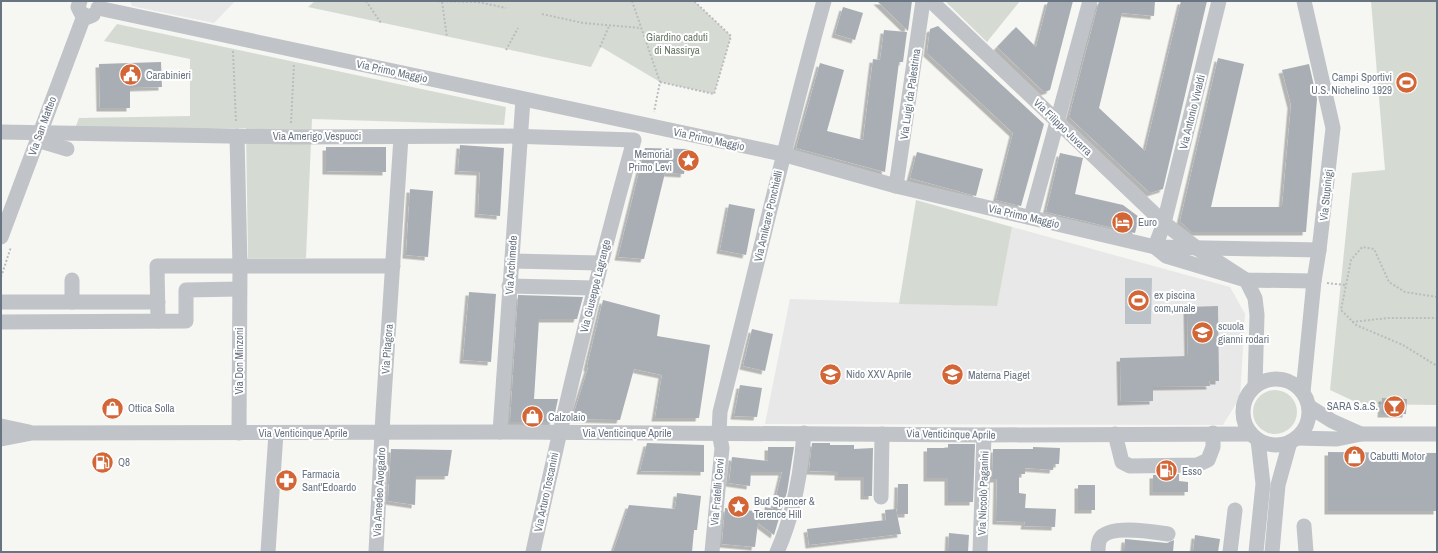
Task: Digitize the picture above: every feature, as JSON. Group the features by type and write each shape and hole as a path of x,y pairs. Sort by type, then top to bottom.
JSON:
{"street":[{"name":"Via Luigi da Palestrina","path":"896,186 923,1"},
{"name":"Via Filippo Juvarra","path":"931,1 1164,223 1198,249 1246,280"},
{"path":"1031,217 1056,120 1090,1"},
{"name":"Via Antonio Vivaldi","path":"1156,247 1164,223 1219,1"},
{"name":"Via Stupinigi","path":"1303,392 1314,281 1333,128 1304,1"},
{"name":"Via Amilcare Ponchielli","path":"719,433 720,412 772,204 782,154 821,3"},
{"path":"78,5 91,16 98,5"},
{"name":"Via San Matteo","path":"1,237 38,136 78,5"},
{"name":"Via Primo Maggio","path":"98,5 232,37 782,154 896,186 1156,247 1166,256 1246,280 1314,281"},
{"name":"Via Archimede","path":"500,432 523,99"},
{"name":"Via Amerigo Vespucci","path":"1,132 38,136 520,137 634,140"},
{"path":"38,136 67,149"},
{"name":"Via Don Minzoni","path":"237,136 240,266 239,433"},
{"name":"Via Pitagora","path":"382,432 401,137"},
{"name":"Via Giuseppe Lagrange","path":"559,432 600,263 634,140"},
{"path":"1156,247 1198,249 1319,250"},
{"path":"512,261 600,263"},
{"path":"158,321 157,266 393,266"},
{"path":"72,280 72,302"},
{"path":"1246,280 1255,298 1257,315 1255,386"},
{"path":"509,286 594,288"},
{"path":"1,322 186,321 186,290 239,289"},
{"path":"1,302 158,302"},
{"path":"1256,552 1263,484 1255,437 1245,424 1243,412 1246,398 1255,386 1272,379 1289,381 1303,392 1310,407 1332,422 1361,434"},
{"path":"1272,552 1278,485 1293,440 1308,424 1310,407"},
{"path":"1115,434 1122,462 1130,466 1197,465 1208,460 1217,433 1243,412"},
{"name":"Via Venticinque Aprile","path":"1,426 32,433"},
{"name":"Via Venticinque Aprile","path":"1,439 32,433 382,432 984,435 1217,433 1255,437"},
{"name":"Via Amedeo Avogadro","path":"376,552 382,432"},
{"name":"Via Arturo Toscanini","path":"533,552 559,432"},
{"path":"268,552 276,433"},
{"name":"Via Fratelli Cervi","path":"712,552 722,448 719,433"},
{"path":"777,552 787,530 795,498 801,466 804,433"},
{"path":"881,497 882,434"},
{"path":"1255,437 1274,445 1293,440 1337,439 1361,434 1437,434"},
{"name":"Via Niccolò Paganini","path":"980,552 984,435"},
{"path":"1230,552 1236,510"},
{"path":"1304,526 1306,552"},
{"path":"1098,552 1100,540 1104,536 1112,533 1137,529 1168,534"}],"path":[{"path":"366,1 382,23"},
{"path":"430,1 478,2 506,8"},
{"path":"632,1 660,82 714,94 731,36 694,1"},
{"path":"442,2 447,37"},
{"path":"542,14 583,23 641,28"},
{"path":"600,47 609,26"},
{"path":"506,50 518,28"},
{"path":"232,37 237,136"},
{"path":"291,136 294,57"},
{"path":"1437,297 1405,292 1388,282 1374,250 1362,247 1351,260 1341,310 1356,325 1403,345 1437,366"},
{"path":"1314,281 1345,285"},
{"path":"1352,322 1388,318 1437,318"}],"shaded area":[{"path":"130,1 235,1 214,23 132,6"},
{"path":"1012,227 1230,287 1245,314 1240,397 1223,425 765,424 790,299 996,306"},
{"name":"ex piscina com,unale","path":"1125,278 1152,278 1151,324 1125,324"}],"green space":[{"name":"Giardino caduti di Nassirya","path":"315,1 694,1 731,36 714,94 660,82 601,47 591,67 308,7"},
{"path":"945,1 1020,1 987,42"},
{"path":"1371,1 1437,1 1437,405 1360,404 1330,390 1352,173 1385,170"},
{"path":"117,24 506,107 504,125 312,119 306,258 248,258 246,128 74,131 79,118 190,116 190,59 104,41"},
{"path":"916,200 1012,227 997,306 899,304"},
{"path":"1275,390 1287,394 1293,400 1297,412 1293,424 1287,430 1275,434 1263,430 1257,424 1253,412 1257,400 1263,394"}],"building":[{"path":"877,1 912,1 908,31"},
{"path":"1048,1 1073,1 1050,90 1044,92 997,47 1016,27 1036,47"},
{"path":"1099,1 1155,1 1154,16 1122,13 1099,108 1145,151 1181,1 1207,1 1163,189 1150,193 1069,117"},
{"path":"843,7 863,13 855,40 835,34"},
{"path":"938,26 1044,124 1021,206 996,200 1013,133 927,53 930,29"},
{"path":"884,30 907,32 903,62 899,62 885,172 796,148 820,63 844,70 827,131 863,140 873,59 880,60"},
{"path":"1218,58 1244,64 1211,207 1282,207 1291,105 1282,70 1309,64 1317,99 1306,232 1191,232 1180,221"},
{"name":"Carabinieri","path":"161,62 162,87 130,88 130,108 100,108 99,64"},
{"path":"460,145 504,148 500,216 478,214 480,172 458,171"},
{"path":"326,147 386,147 386,172 326,171"},
{"path":"645,148 688,149 684,174 665,173 644,259 618,257"},
{"path":"917,152 983,169 976,196 910,178"},
{"path":"1060,153 1083,158 1075,194 1123,205 1139,217 1135,233 1046,212"},
{"path":"410,189 433,191 428,257 406,255"},
{"path":"729,204 755,209 746,255 720,250"},
{"path":"469,292 496,294 491,362 463,360"},
{"path":"518,295 583,297 577,319 539,319 534,399 558,399 553,422 510,422"},
{"path":"603,300 660,315 657,336 710,345 699,418 655,418 662,375 634,369 620,420 572,419 588,368"},
{"name":"scuola gianni rodari","path":"1218,306 1219,381 1209,381 1210,386 1153,387 1153,401 1121,402 1120,358 1188,356 1187,307"},
{"path":"752,329 773,334 765,371 743,366"},
{"path":"740,385 762,388 757,417 734,416"},
{"name":"SARA S.a.S.","path":"1382,398 1407,399 1406,414 1381,414"},
{"path":"647,443 704,445 704,472 640,471"},
{"path":"812,443 854,445 854,449 873,448 872,496 864,496 864,477 838,477 838,472 809,471"},
{"path":"948,444 975,444 973,502 948,502 948,478 927,478 927,448 948,448"},
{"path":"768,447 794,447 787,492 774,535 758,523 755,547 722,544 725,508 764,512 765,507 773,509 782,472 751,472 750,486 729,483 732,457 768,461"},
{"path":"1033,447 1060,448 1059,464 1054,464 1053,470 1025,468 1025,474 1019,474 1019,493 1026,494 1025,508 1056,509 1055,527 1024,526 1025,522 996,521 997,479 992,479 993,449 1033,449"},
{"path":"391,449 452,450 448,476 416,476 415,505 388,501"},
{"path":"1328,452 1437,453 1437,511 1328,511"},
{"path":"1179,474 1179,481 1188,482 1188,492 1153,492 1153,475"},
{"path":"898,484 908,484 908,514 897,514"},
{"path":"1078,485 1095,485 1095,510 1078,510"},
{"path":"677,493 701,496 697,530 694,530 692,552 613,552 629,505 675,509"},
{"path":"896,509 901,534 809,545 807,529 886,520 885,510"},
{"path":"949,533 969,535 968,552 948,552"},
{"path":"1195,535 1220,539 1218,552 1193,552"},
{"path":"1125,539 1167,543 1174,540 1173,552 1124,552"}],"place":[{"name":"Carabinieri","path":"130,75"},
{"name":"Campi Sportivi U.S. Nichelino 1929","path":"1407,83"},
{"name":"Memorial Primo Levi","path":"688,160"},
{"name":"Euro","path":"1123,222"},
{"name":"ex piscina com,unale","path":"1138,301"},
{"name":"scuola gianni rodari","path":"1203,332"},
{"name":"Nido XXV Aprile","path":"831,374"},
{"name":"Materna Piaget","path":"952,375"},
{"name":"SARA S.a.S.","path":"1394,406"},
{"name":"Ottica Solla","path":"112,408"},
{"name":"Calzolaio","path":"532,417"},
{"name":"Cabutti Motor","path":"1355,456"},
{"name":"Q8","path":"103,462"},
{"name":"Esso","path":"1166,471"},
{"name":"Farmacia Sant'Edoardo","path":"287,480"},
{"name":"Bud Spencer & Terence Hill","path":"738,507"}]}
